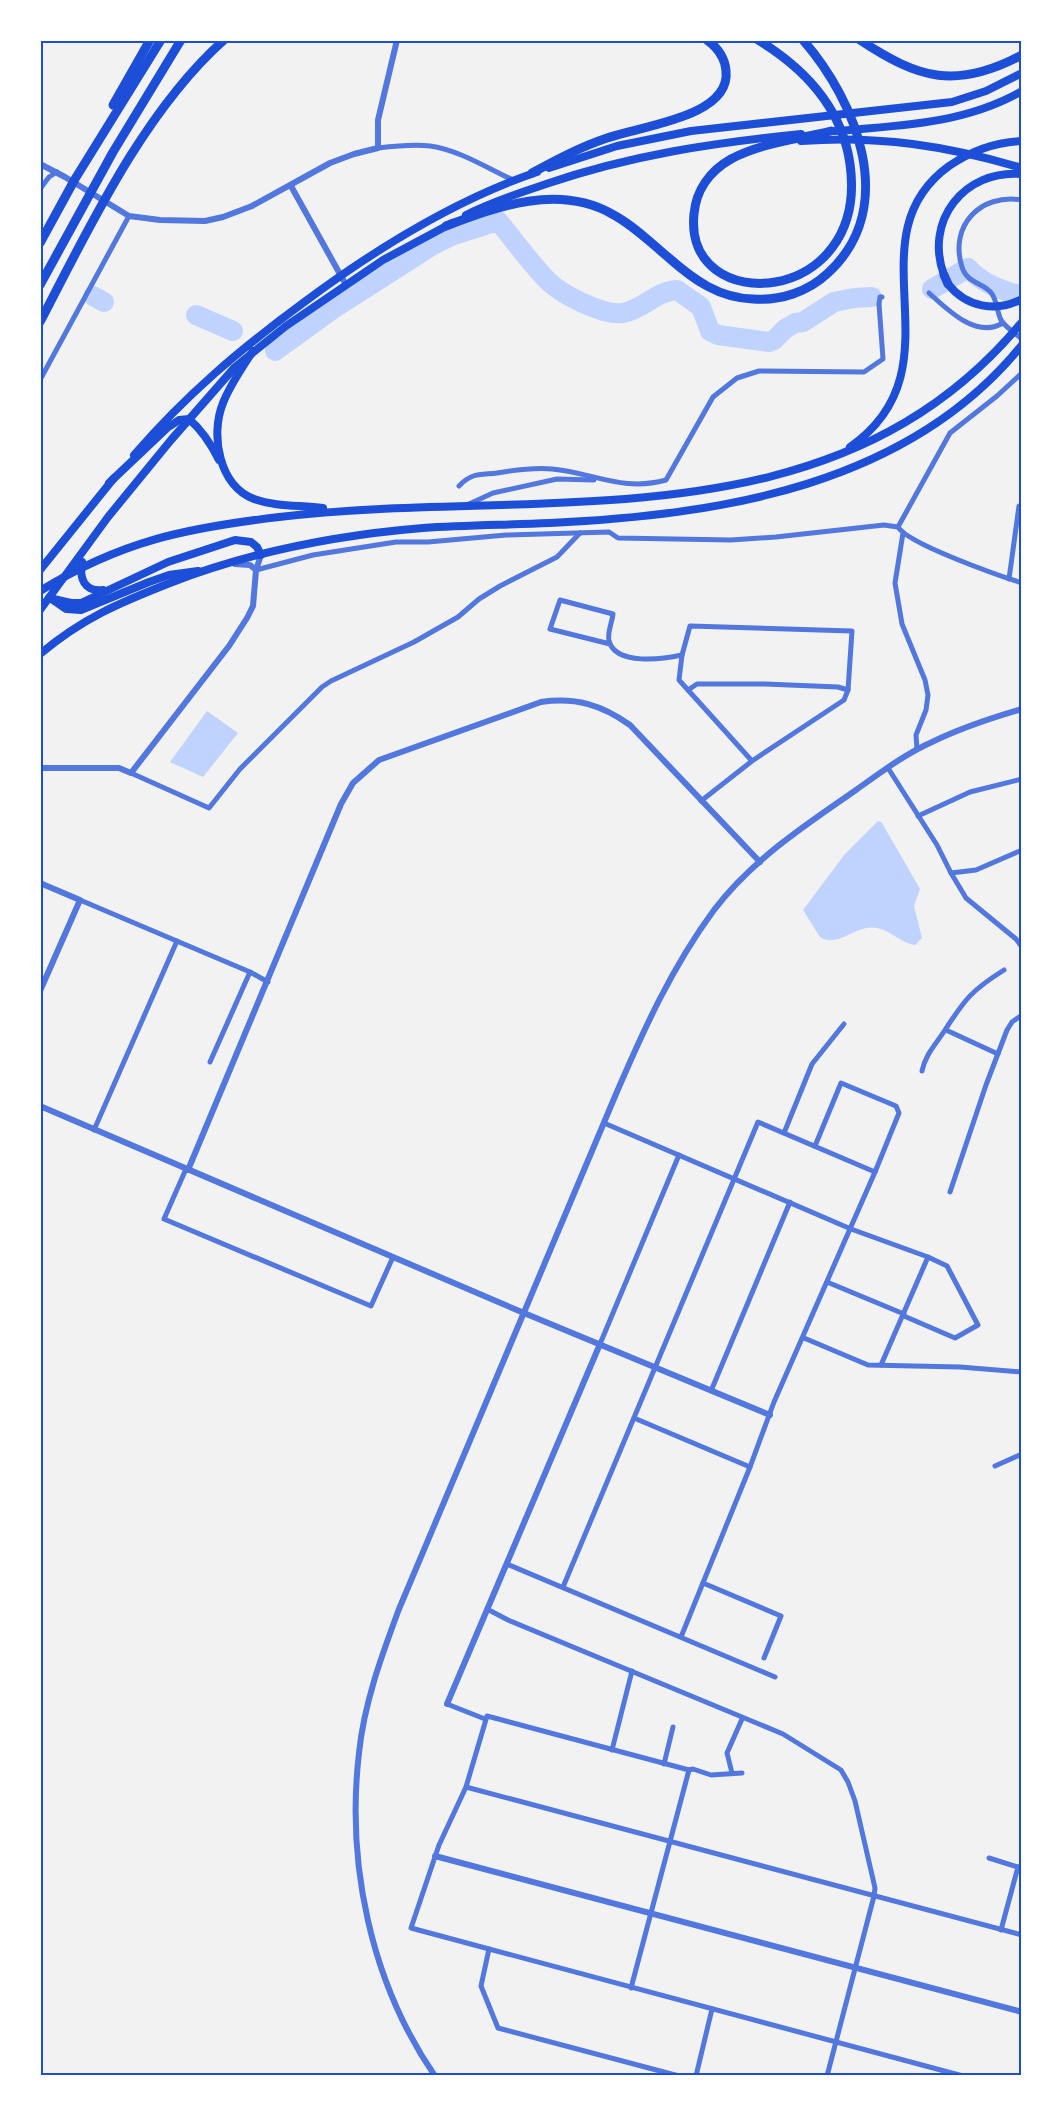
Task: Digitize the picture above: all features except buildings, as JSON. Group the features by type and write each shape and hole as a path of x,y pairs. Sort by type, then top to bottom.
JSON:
{"highway":[{"path":"40,243 150,40"},
{"path":"75,179 161,40"},
{"path":"40,285 147,94 181,40"},
{"path":"40,322 137,148 166,105 201,62 224,40"},
{"path":"532,174 585,146 693,113 711,104 722,90 727,74 719,51 707,40"},
{"path":"758,40 798,67 819,90 826,102 842,134 849,161 852,180 850,211 837,240 823,258 804,273 776,283 760,284 732,279 712,265 700,249 693,218 698,195 710,176 730,160 763,147 831,131"},
{"path":"446,226 492,208 515,203 561,200 588,204 623,220 685,272 712,289 741,298 771,299 784,297 811,286 837,265 847,252 861,222 866,191 864,162 857,134 843,100 821,62 803,40"},
{"path":"860,40 917,72 945,76 986,71 1022,55"}],"main road":[{"path":"40,570 109,483 203,382 248,343 341,275 408,232 513,180 617,146 691,131 952,102 986,91 1022,73"},
{"path":"40,610 128,492 189,419 253,351 383,260 478,209 586,170 660,153 730,141 911,124 958,116 998,103 1022,91"},
{"path":"730,141 872,139 954,151 1022,168"},
{"path":"825,460 846,450 868,433 886,411 900,383 906,353 903,267 906,231 910,215 926,188 953,164 990,146 1022,141"},
{"path":"1022,174 1001,174 965,190 951,205 942,222 937,244 940,266 946,280 970,302 988,307 1006,306 1022,299"},
{"path":"1021,344 988,381 925,429 857,466 802,487 681,511 553,523 415,529 327,541 204,570 159,578 81,610 66,609 40,591 77,569 126,547 187,530 223,524 335,510 589,502 680,493 763,479 825,460 871,442 930,407 966,379 1022,322"},
{"path":"223,468 218,438 220,412 230,388 253,351"},
{"path":"109,483 166,428 179,420 189,419"},
{"path":"189,419 206,436 232,483 252,498 276,504 335,510"},
{"path":"49,598 81,603 168,562 235,540 251,542 261,555"},
{"path":"84,550 81,572 85,585 96,591 117,586"},
{"path":"40,654 91,617 136,595 204,570"}],"street":[{"path":"378,148 378,120 397,40"},
{"path":"40,164 129,216 160,220 213,220 252,206 330,163 378,148 431,146 452,152 513,180"},
{"path":"40,189 49,177 57,172"},
{"path":"291,186 346,285"},
{"path":"1021,344 1003,323 991,292 976,284 965,274 962,268 960,239 962,231 974,212 993,201 1022,200"},
{"path":"40,380 129,216"},
{"path":"930,293 945,309 969,323 994,328 1003,323"},
{"path":"465,506 493,493 556,479 601,480 639,486 666,480 713,397 731,381 759,371 864,372 883,359 879,304 880,297 882,297"},
{"path":"898,527 950,433 1022,373"},
{"path":"459,486 468,477 523,469 550,468 576,472 601,480"},
{"path":"1009,579 1019,506 1022,506"},
{"path":"256,570 313,555 385,543 428,542 461,536 609,532 618,538 731,540 872,525 898,527 903,533 972,567 1022,582"},
{"path":"40,768 119,768 208,808 240,769 306,701 331,681 414,642 458,617 500,586 557,557 580,533"},
{"path":"903,533 895,583 902,624 925,680 928,694 926,710 916,735 918,749"},
{"path":"131,773 238,633 253,606 256,570 261,555"},
{"path":"216,567 242,563 256,570"},
{"path":"610,644 609,633 613,614 560,600 550,629 610,644 631,658 661,660 682,655"},
{"path":"701,801 752,761 844,700 848,690 852,631 690,626 682,655 679,680 752,761"},
{"path":"688,690 697,684 765,684 838,687 848,690"},
{"path":"393,1257 371,1306 164,1219 268,982 346,793 362,774 379,760 541,702 579,701 604,709 630,725 760,862"},
{"path":"435,2076 405,2026 394,2001 381,1968 364,1906 356,1839 359,1752 375,1678 387,1640 645,1026 678,964 716,908 760,862 799,829 918,749 955,732 1022,708"},
{"path":"888,768 947,862 966,898 1016,939 1022,947"},
{"path":"918,816 970,792 1022,779"},
{"path":"951,873 976,870 1022,850"},
{"path":"40,883 250,972 268,982"},
{"path":"40,991 80,900"},
{"path":"94,1130 177,941"},
{"path":"922,1071 927,1056 969,995 1005,970"},
{"path":"210,1062 250,972"},
{"path":"950,1192 998,1054 1012,1022 1022,1015"},
{"path":"784,1133 813,1064 844,1024"},
{"path":"945,1030 998,1054"},
{"path":"681,1637 770,1415 899,1113 896,1106 841,1083 815,1146"},
{"path":"40,1106 524,1313 770,1415"},
{"path":"563,1587 758,1122 875,1172"},
{"path":"604,1123 851,1229 947,1266 978,1325 955,1338 826,1282"},
{"path":"485,1719 447,1704 679,1155"},
{"path":"711,1390 790,1202"},
{"path":"881,1365 927,1257"},
{"path":"804,1338 868,1365 960,1367 1022,1372"},
{"path":"634,1418 750,1467"},
{"path":"995,1466 1022,1454"},
{"path":"507,1564 775,1677"},
{"path":"703,1583 781,1616 764,1658"},
{"path":"487,1609 742,1719 783,1734 842,1770 855,1802 875,1888 827,2076"},
{"path":"612,1750 632,1671"},
{"path":"742,1773 711,1775 487,1716 466,1787 435,1856 411,1928 963,2076"},
{"path":"732,1773 727,1753 742,1719"},
{"path":"664,1764 673,1726"},
{"path":"631,1988 689,1770"},
{"path":"466,1787 1022,1935"},
{"path":"435,1856 1022,2012"},
{"path":"988,1858 1020,1867 1001,1930"},
{"path":"489,1949 481,1986 498,2028 679,2076"},
{"path":"696,2076 712,2009"}],"water":[{"path":"207,711 238,733 203,777 170,762"},
{"path":"878,821 882,823 920,889 914,906 922,938 915,945 873,927 837,939 826,940 820,937 803,910 845,854"}],"waterway":[{"path":"275,351 336,307 433,245 451,236 498,221 548,281 573,298 595,308 623,313 663,293 677,290 701,307 710,331 718,335 769,342 785,329 795,323 803,322 834,302 872,297"},
{"path":"932,289 968,268 993,286 1022,296"},
{"path":"93,296 104,302"},
{"path":"196,315 233,331"}]}
